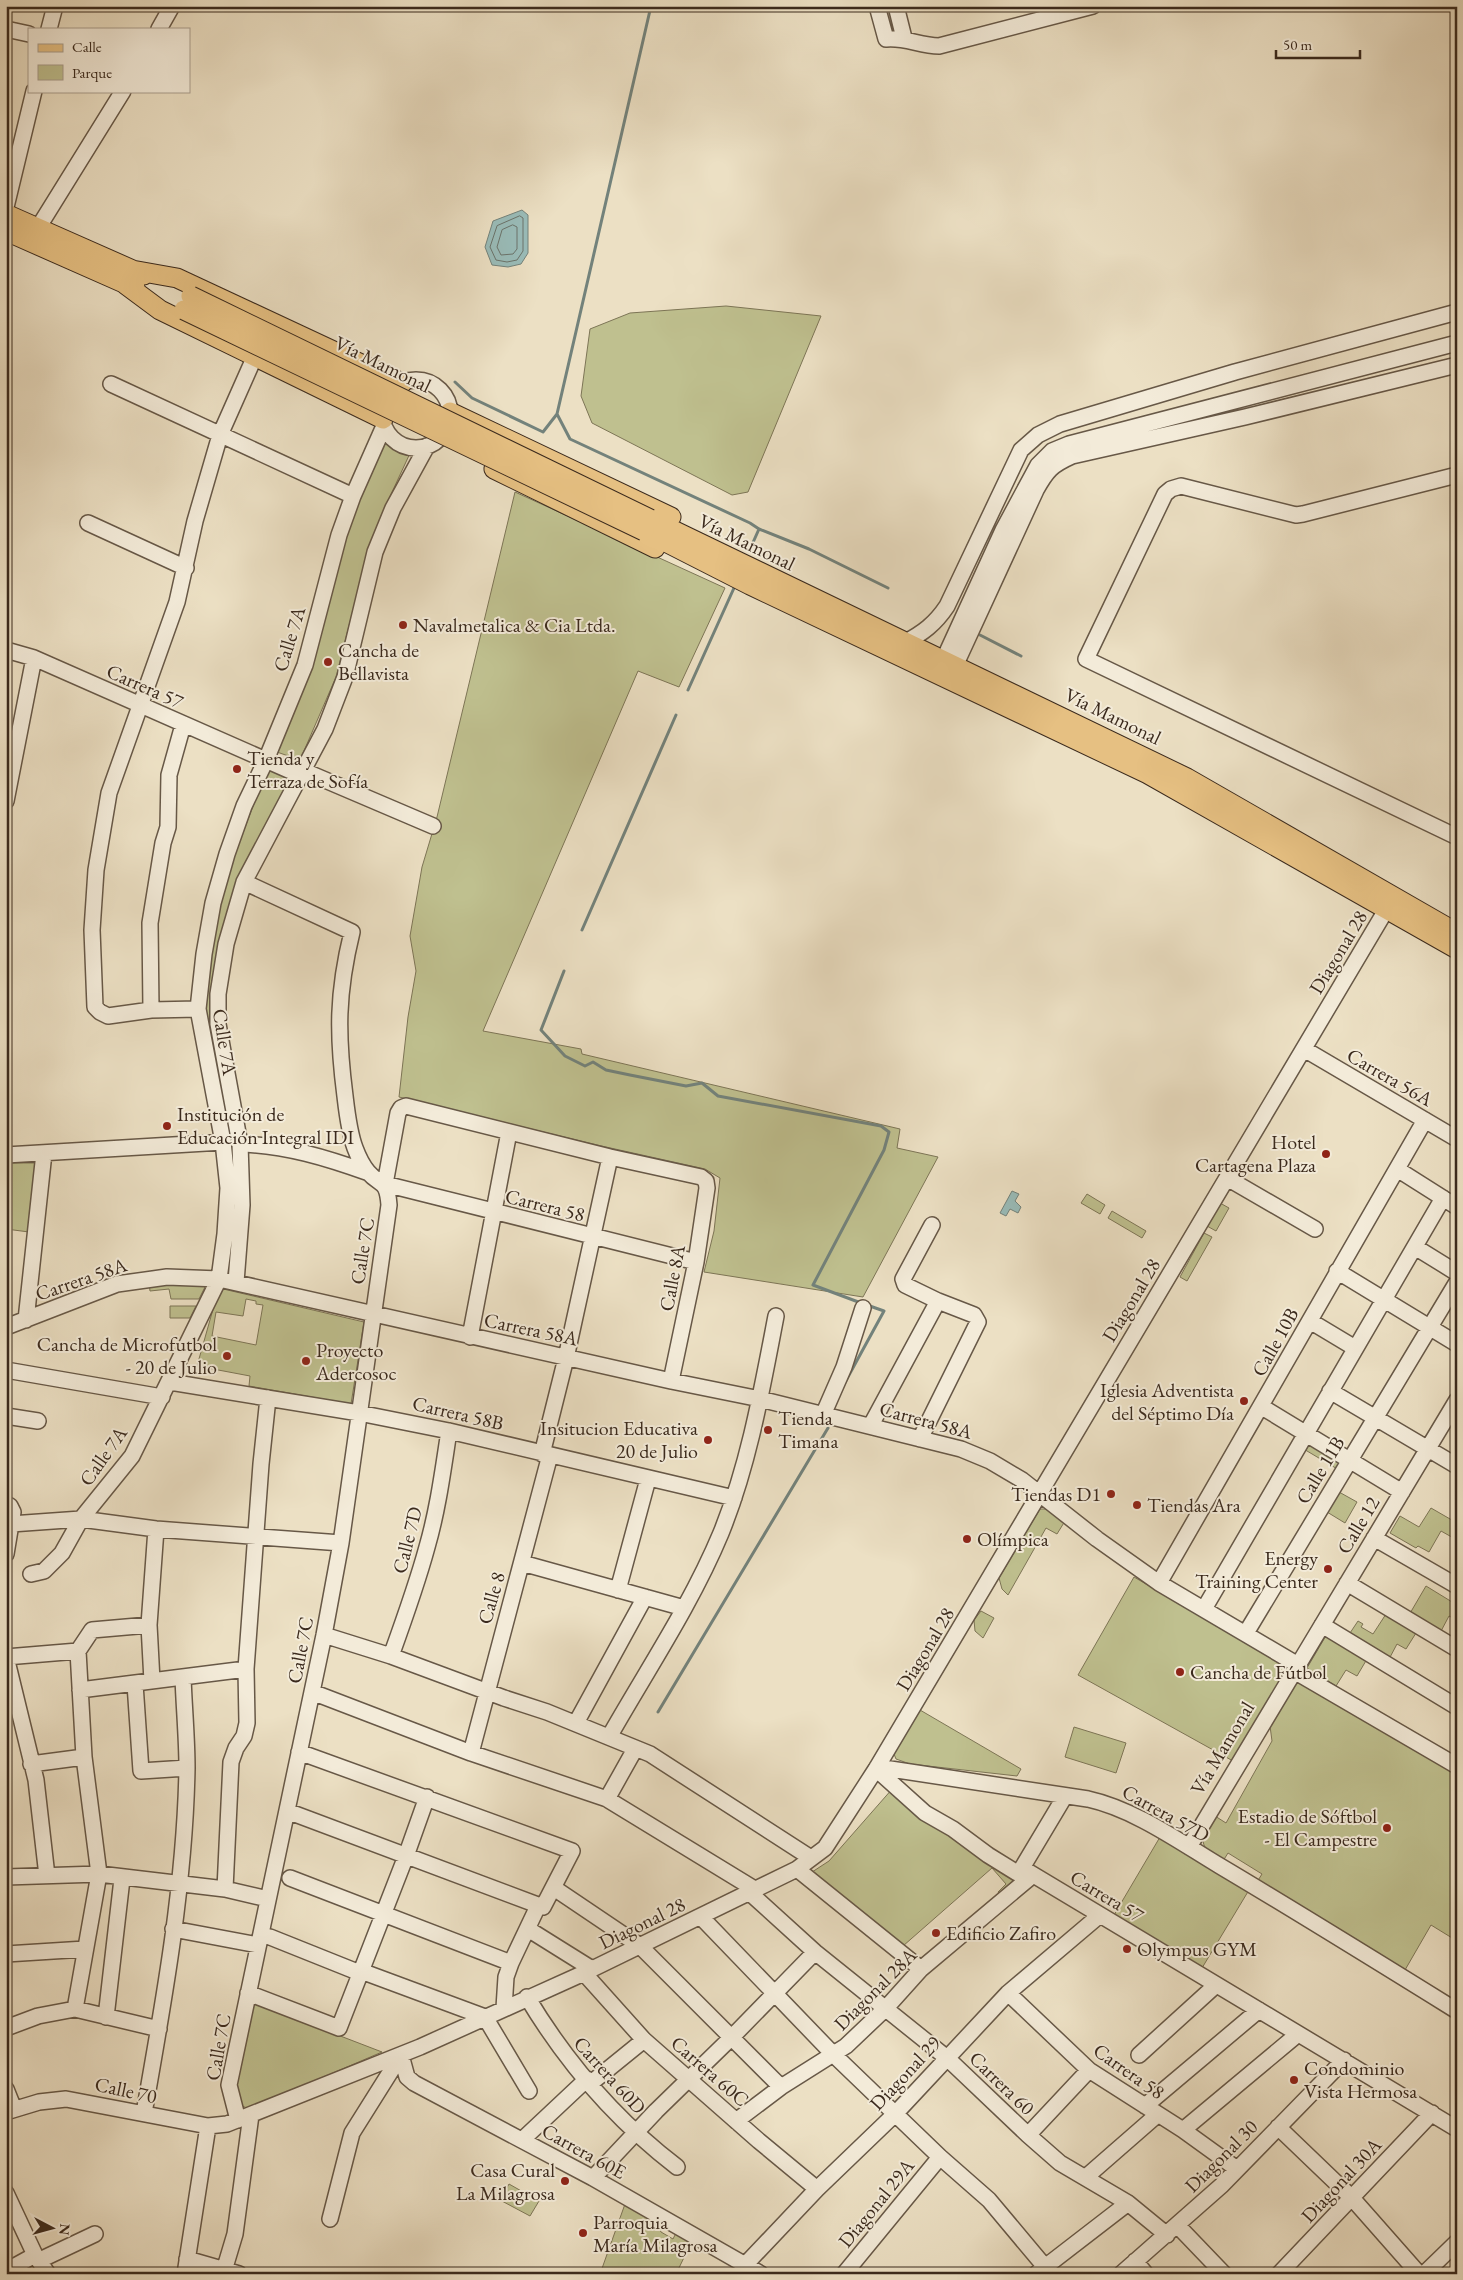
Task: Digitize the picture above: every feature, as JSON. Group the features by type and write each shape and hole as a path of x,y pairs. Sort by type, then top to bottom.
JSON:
{"main road":[{"name":"Vía Mamonal","path":"6,214 38,228 129,277"},
{"name":"Vía Mamonal","path":"6,231 129,277 188,303 647,525 1148,774 1457,949"},
{"path":"129,277 160,310 255,356 384,423"},
{"path":"129,277 177,278 402,382"},
{"path":"450,412 702,531 755,579"},
{"path":"432,443 695,566 755,579"},
{"name":"Vía Mamonal","path":"755,579 904,643 1061,716 1187,778 1457,933"}],"street":[{"path":"49,28 54,6"},
{"path":"160,28 172,6"},
{"path":"877,6 886,39 904,38 920,45 939,46 1093,6"},
{"path":"896,6 904,38"},
{"path":"6,29 28,34"},
{"path":"6,207 34,92"},
{"path":"38,228 122,92"},
{"path":"904,643 922,634 937,622 947,606 1022,450 1038,435 1060,424 1235,372 1457,312"},
{"path":"949,664 1003,530 1038,465 1052,451 1069,444 1457,343"},
{"path":"198,1009 151,1010 108,1016 95,1007 92,930 96,870 109,793 139,706 167,634 186,568 194,521 220,435 255,356"},
{"path":"949,664 1036,490 1048,470 1059,462 1072,456 1245,418 1457,365"},
{"path":"420,380 438,387 444,394 450,412 447,428 432,443 406,446 390,435 384,423 384,402 388,394 402,382 420,380"},
{"path":"112,384 353,496"},
{"name":"Calle 7A","path":"31,1574 44,1571 62,1554 81,1519 132,1456 170,1382 218,1279 225,1234 228,1188 223,1142 198,1009 204,954 213,903 227,854 244,806 266,760 305,665 328,572 353,496 384,423"},
{"name":"Calle 7A","path":"236,1282 242,1205 240,1144 218,1024 218,994 226,944 244,882 325,729 345,677 375,552 384,527 432,443"},
{"path":"1457,475 1303,514 1296,514 1181,486 1171,489 1165,494 1086,659 1457,837"},
{"path":"88,523 186,568"},
{"name":"Carrera 57","path":"6,650 34,658 183,725 266,760 303,773"},
{"path":"6,801 34,658"},
{"path":"151,1010 150,923 163,842 168,827 169,775 183,725"},
{"path":"303,773 433,826"},
{"path":"244,882 352,932 340,987 339,1038 352,1138 361,1161 369,1173"},
{"name":"Diagonal 28","path":"244,2118 298,2094 401,2055 588,1971 753,1892 796,1869 825,1848 876,1768 1386,910"},
{"name":"Carrera 56A","path":"1304,1049 1457,1139"},
{"name":"Calle 7C","path":"244,2118 229,2085 248,1994 264,1941 268,1899 324,1634 340,1543 372,1314 390,1204 388,1192 384,1184 398,1113 400,1108 406,1106 509,1132"},
{"name":"Calle 10B","path":"1159,1584 1425,1120"},
{"path":"470,1337 492,1212 509,1132 610,1158"},
{"path":"6,1155 223,1142"},
{"path":"240,1144 290,1149 333,1160 369,1173 384,1184"},
{"path":"26,1320 44,1153"},
{"name":"Calle 8A","path":"610,1158 701,1178 706,1181 707,1188 696,1262 671,1381"},
{"name":"Calle 8","path":"471,1753 522,1563 610,1158"},
{"path":"1397,1169 1457,1207"},
{"path":"1227,1178 1315,1229"},
{"name":"Carrera 58","path":"384,1184 593,1238 696,1262"},
{"path":"1204,1609 1305,1432 1443,1198"},
{"path":"920,1439 978,1322 974,1315 938,1301 905,1285 903,1279 932,1224"},
{"path":"1414,1247 1457,1273"},
{"path":"1337,1271 1457,1344"},
{"name":"Carrera 58A","path":"6,1327 117,1284 167,1277 218,1279 470,1337 760,1399 871,1425 961,1449 990,1461 1040,1493"},
{"name":"Calle 11B","path":"1246,1633 1457,1282"},
{"path":"871,1425 938,1301"},
{"path":"823,1415 844,1367 862,1308"},
{"path":"610,1737 684,1608 720,1534 734,1498 760,1399 776,1316"},
{"path":"1310,1321 1355,1348"},
{"path":"6,1370 162,1397"},
{"name":"Carrera 58B","path":"170,1382 359,1413 449,1431 734,1498"},
{"path":"1330,1391 1457,1466"},
{"path":"225,1889 231,1762 236,1748 244,1736 247,1723 246,1669 261,1464 268,1398"},
{"name":"Calle 12","path":"1296,1668 1457,1400"},
{"path":"1262,1406 1402,1492"},
{"path":"6,1416 38,1421"},
{"name":"Calle 7D","path":"391,1656 411,1601 428,1545 449,1431"},
{"path":"618,1590 648,1479"},
{"path":"1040,1493 1097,1539 1159,1584 1246,1633 1296,1668 1457,1766"},
{"path":"6,1554 13,1512 8,1505"},
{"path":"11,1524 81,1519 156,1529 340,1543"},
{"path":"152,1681 149,1625 156,1529"},
{"path":"1374,1538 1457,1586"},
{"path":"522,1563 684,1608"},
{"path":"1347,1583 1457,1649"},
{"path":"576,1723 645,1597"},
{"path":"75,2008 99,1874 84,1757 78,1651 92,1630 149,1625"},
{"path":"1322,1625 1457,1707"},
{"path":"324,1634 391,1656 576,1723 650,1754 811,1858"},
{"path":"47,1876 36,1780 6,1657 78,1651"},
{"name":"Vía Mamonal","path":"1189,1847 1296,1668"},
{"path":"80,1690 246,1669"},
{"path":"144,2113 159,2028 179,1883 187,1768 183,1677"},
{"path":"135,1684 141,1770 187,1768"},
{"name":"Carrera 60","path":"312,1692 471,1753 607,1799 753,1892 815,1952 947,2058 1028,2136 1074,2173 1086,2177 1172,2230 1224,2274"},
{"path":"607,1799 635,1749"},
{"path":"287,1811 544,1907 572,1851 299,1752"},
{"path":"31,1764 84,1757"},
{"name":"Carrera 57","path":"876,1768 925,1813 952,1829 1014,1873 1028,1871 1457,2129"},
{"name":"Carrera 57D","path":"876,1768 1065,1796 1112,1805 1189,1847 1457,2011"},
{"name":"Diagonal 28A","path":"736,2121 781,2088 846,2046 886,2008 921,1969 1028,1871 1065,1796"},
{"path":"248,1994 339,2028 406,1856 426,1797"},
{"path":"796,1869 921,1969"},
{"path":"6,1877 99,1874 122,1879 179,1883 225,1889 268,1899"},
{"path":"290,1878 511,1964"},
{"path":"106,2017 122,1879"},
{"path":"554,1888 640,1946 781,2088"},
{"path":"504,2008 506,1977 538,1906"},
{"name":"Diagonal 29","path":"744,2265 817,2189 895,2114 1008,1993 1100,1915"},
{"path":"701,1917 833,2054 940,2157 989,2200 1044,2271 1128,2203"},
{"path":"173,1928 264,1941 361,1972 485,2017 529,2091"},
{"name":"Carrera 60C","path":"528,1929 588,1971 644,2040 817,2189"},
{"path":"6,1954 85,1949"},
{"path":"593,2178 635,2132 815,1952"},
{"path":"1139,2055 1216,1985"},
{"name":"Carrera 58","path":"1008,1993 1089,2070 1183,2130 1237,2169"},
{"name":"Carrera 60D","path":"527,1997 564,2054 635,2132 677,2167"},
{"path":"6,2028 38,2016 75,2008 106,2017 159,2028"},
{"path":"1086,2177 1151,2111 1259,2010"},
{"path":"1183,2130 1298,2034"},
{"path":"522,2140 589,2081 644,2040"},
{"path":"330,2219 352,2133 401,2055"},
{"name":"Carrera 60E","path":"401,2055 407,2077 414,2083 593,2178 761,2274"},
{"name":"Diagonal 30","path":"1121,2274 1172,2230 1237,2169 1344,2060"},
{"path":"1028,2136 1089,2070"},
{"path":"6,2089 10,2110"},
{"name":"Calle 70","path":"10,2110 39,2102 66,2099 208,2126 219,2126 244,2118"},
{"name":"Diagonal 30A","path":"1279,2274 1432,2113"},
{"path":"208,2126 186,2267 229,2272 235,2234 244,2118"},
{"path":"1278,2127 1352,2198 1419,2274"},
{"name":"Diagonal 29A","path":"844,2274 940,2157"},
{"path":"6,2192 10,2210 48,2274"},
{"path":"6,2271 95,2234"},
{"path":"1424,2274 1457,2242"},
{"path":"1135,2261 1146,2274"}],"green space":[{"path":"726,306 821,316 748,492 732,495 592,423 581,396 590,329 630,313"},
{"path":"384,434 394,445 412,449 386,505 368,551 336,677 300,760 274,751 357,497"},
{"path":"515,492 725,588 679,687 638,671 483,1031 581,1049 582,1054 900,1129 897,1148 938,1157 863,1297 704,1272 714,1231 720,1178 705,1169 399,1097 408,1017 416,971 410,936 422,867 437,817"},
{"path":"268,767 291,778 238,880 214,1007 236,1149 234,1272 229,1271 232,1215 204,1007 212,941 226,877"},
{"path":"6,1163 35,1163 29,1232 6,1229"},
{"path":"1087,1194 1105,1205 1100,1214 1081,1203"},
{"path":"1220,1203 1229,1208 1216,1231 1207,1226"},
{"path":"1112,1211 1146,1231 1142,1238 1108,1218"},
{"path":"1204,1233 1212,1237 1187,1281 1180,1277"},
{"path":"149,1283 206,1285 199,1299 171,1299 169,1289 150,1291"},
{"name":"Proyecto Adercosoc","path":"219,1288 364,1322 351,1404 249,1386 250,1376 197,1366","holes":["246,1299 256,1301 256,1304 263,1305 256,1345 212,1336 216,1312 243,1316"]},
{"path":"170,1306 196,1306 190,1318 170,1318"},
{"path":"1308,1438 1339,1460 1339,1470 1302,1448"},
{"path":"1339,1492 1357,1502 1345,1523 1327,1512"},
{"path":"1431,1508 1457,1523 1457,1540 1441,1531 1429,1552 1418,1546 1416,1548 1390,1533 1400,1516 1419,1527"},
{"path":"1040,1509 1048,1509 1065,1521 1057,1534 1046,1528 1008,1595 1002,1589 999,1578"},
{"name":"Cancha de Fútbol","path":"1134,1577 1285,1665 1286,1672 1233,1761 1078,1675"},
{"path":"1426,1586 1457,1605 1457,1620 1449,1616 1440,1633 1409,1615"},
{"path":"981,1611 994,1618 983,1638 975,1631 974,1620"},
{"path":"1386,1614 1416,1633 1406,1649 1397,1644 1388,1661 1348,1636 1358,1621 1363,1624 1361,1627 1373,1634"},
{"path":"1327,1634 1367,1659 1357,1676 1346,1670 1336,1686 1307,1668"},
{"path":"1298,1677 1457,1773 1457,1941 1431,1925 1405,1970 1257,1882 1262,1874 1228,1853 1223,1861 1208,1851 1203,1842 1206,1831 1215,1816 1226,1823 1272,1741 1270,1726"},
{"path":"920,1710 1021,1769 1017,1776 910,1764 896,1759 894,1754"},
{"path":"1074,1727 1126,1743 1116,1773 1065,1757"},
{"path":"893,1788 950,1834 1016,1881 1000,1895 998,1892 1006,1884 992,1868 903,1946 809,1874 829,1861"},
{"path":"1160,1837 1249,1890 1202,1968 1114,1915"},
{"path":"252,2002 382,2052 249,2109 240,2105 236,2085"},
{"path":"509,2184 539,2201 530,2216 500,2200"},
{"path":"625,2204 653,2218 661,2232 673,2239 676,2233 692,2241 676,2274 600,2274"}],"water":[{"path":"522,210 528,215 528,253 521,264 508,267 492,265 485,247 493,221"},
{"path":"1012,1191 1019,1194 1015,1201 1021,1207 1018,1213 1010,1209 1006,1216 1000,1213"}],"waterway":[{"path":"455,382 472,398 543,432 557,414 651,6"},
{"path":"557,414 570,439 750,523 759,529 809,549 888,588"},
{"path":"751,547 759,529"},
{"path":"688,690 734,588"},
{"path":"980,635 1021,656"},
{"path":"582,930 676,715"},
{"path":"564,971 541,1030 565,1056 585,1066 593,1062 606,1070 686,1086 702,1083 718,1096 881,1126 889,1132 884,1150 813,1285 861,1303"},
{"path":"843,1386 884,1311 867,1305"},
{"path":"658,1712 828,1428"}],"place":[{"name":"Navalmetalica & Cia Ltda.","path":"403,625"},
{"name":"Cancha de Bellavista","path":"328,662"},
{"name":"Tienda y Terraza de Sofía","path":"237,769"},
{"name":"Institución de Educación Integral IDI","path":"167,1126"},
{"name":"Hotel Cartagena Plaza","path":"1326,1154"},
{"name":"Cancha de Microfutbol - 20 de Julio","path":"227,1356"},
{"name":"Proyecto Adercosoc","path":"306,1361"},
{"name":"Iglesia Adventista del Séptimo Día","path":"1244,1401"},
{"name":"Tienda Timana","path":"768,1430"},
{"name":"Insitucion Educativa 20 de Julio","path":"708,1440"},
{"name":"Tiendas D1","path":"1111,1494"},
{"name":"Tiendas Ara","path":"1137,1505"},
{"name":"Olímpica","path":"967,1539"},
{"name":"Energy Training Center","path":"1328,1569"},
{"name":"Cancha de Fútbol","path":"1180,1672"},
{"name":"Estadio de Sóftbol - El Campestre","path":"1387,1828"},
{"name":"Edificio Zafiro","path":"936,1933"},
{"name":"Olympus GYM","path":"1127,1949"},
{"name":"Condominio Vista Hermosa","path":"1294,2080"},
{"name":"Casa Cural La Milagrosa","path":"565,2181"},
{"name":"Parroquia María Milagrosa","path":"583,2233"}]}
